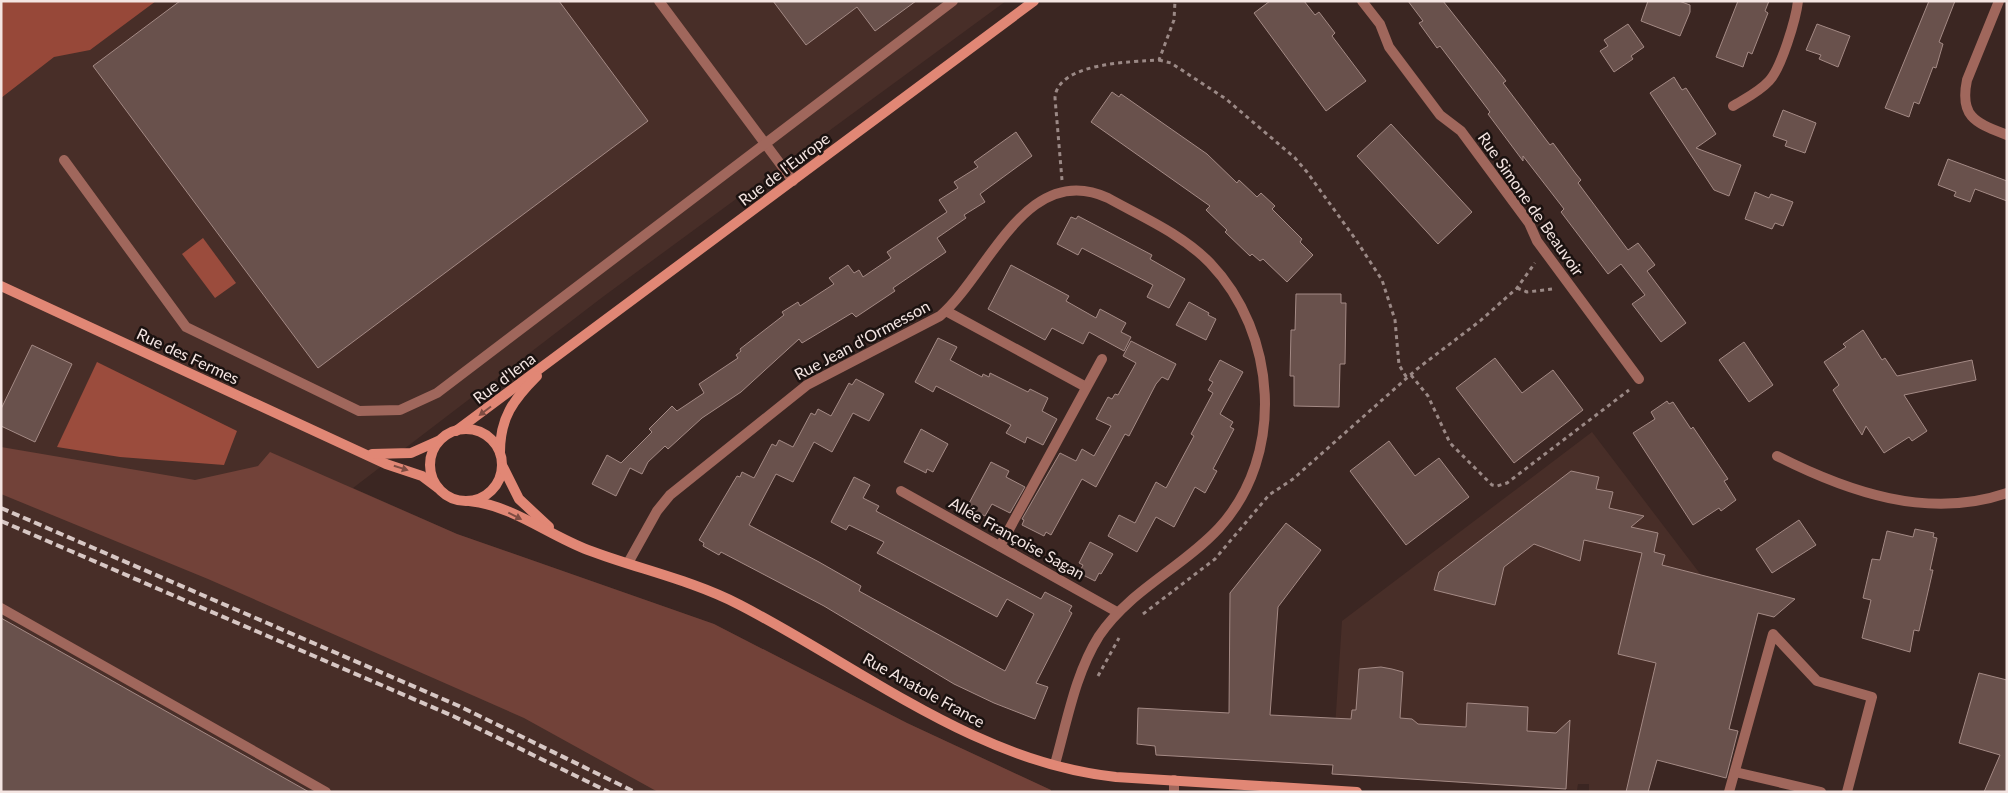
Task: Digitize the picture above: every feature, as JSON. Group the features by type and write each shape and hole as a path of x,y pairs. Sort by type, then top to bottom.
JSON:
{"street":[{"path":"659,1 793,181"},
{"path":"64,160 186,327 359,411 400,410 437,393 953,1"},
{"name":"Rue de l'Europe","path":"552,360 1034,1"},
{"name":"Rue Simone de Beauvoir","path":"1362,1 1380,24 1389,47 1440,115 1461,131 1529,222 1535,238 1639,379"},
{"path":"1733,106 1757,91 1774,74 1795,22 1798,1"},
{"path":"1999,1 1968,80 1965,93 1970,116 1978,124 2007,135"},
{"name":"Rue Jean d'Ormesson","path":"628,563 657,511 670,495 798,391 818,378 934,320 946,310 1021,215 1035,203 1063,192 1085,190 1097,193 1180,239 1210,263 1227,284 1244,313 1260,357 1265,386 1265,417 1257,460 1249,483 1236,506 1209,538 1118,612 1092,648 1078,682 1055,764"},
{"name":"Rue des Fermes","path":"1,286 361,452 422,476 438,488"},
{"path":"946,310 1086,387"},
{"path":"1000,546 1102,359"},
{"name":"Rue d'Iena","path":"456,431 552,360"},
{"name":"Rue d'Iena","path":"500,453 502,428 507,413 525,388 552,360"},
{"path":"468,429 485,435 494,443 500,453 502,465 500,477 495,487 486,496 469,501 452,499 438,488 430,472 430,460 434,449 441,440 456,431 468,429"},
{"name":"Rue des Fermes","path":"361,452 382,455 411,453 441,440"},
{"path":"1777,456 1837,485 1892,499 1954,504 1984,500 2007,493"},
{"name":"Rue Anatole France","path":"502,465 511,487 519,499 559,536"},
{"name":"Allée Françoise Sagan","path":"901,491 1118,612"},
{"name":"Rue Anatole France","path":"469,501 498,507 588,550 722,596 803,639 950,725 995,745 1055,764 1103,775 1357,792"},
{"path":"1,608 326,792"},
{"path":"1729,792 1773,634 1817,681 1872,697 1847,792"},
{"path":"1735,772 1821,792"},
{"path":"1174,780 1174,792"}],"path":[{"path":"1159,60 1174,20 1175,1"},
{"path":"1063,192 1055,98 1057,88 1070,77 1087,69 1116,63 1159,60 1171,63 1226,99 1295,158 1307,172 1382,280 1395,320 1399,365 1407,378"},
{"path":"1139,617 1215,558 1269,495 1293,479 1407,378 1480,321 1517,288 1544,250"},
{"path":"1517,288 1527,292 1570,286"},
{"path":"1411,375 1428,396 1450,443 1492,485 1497,486 1507,483 1635,385 1639,379"},
{"path":"1078,682 1094,685 1122,634"}],"shaded area":[{"path":"1,1 1006,1 604,296 353,488 457,534 714,624 907,723 1051,790 1051,792 1,792"},
{"path":"1,1 156,1 90,50 54,57 1,98"},
{"path":"203,238 236,283 215,298 182,254"},
{"path":"97,362 237,431 224,465 120,457 57,447"},
{"path":"1592,432 1701,575 1648,792 1589,791 1589,784 1578,784 1577,790 1332,774 1342,621"},
{"path":"1,447 195,480 258,466 270,452 457,534 714,624 907,723 1051,790 1051,792 658,792 524,718 208,579 1,494"}],"building":[{"path":"180,1 559,1 648,121 318,368 93,66"},
{"path":"773,1 916,1 875,31 857,7 806,45"},
{"path":"1270,1 1304,1 1315,15 1319,12 1335,33 1332,36 1366,81 1326,111 1254,13"},
{"path":"1408,1 1443,1 1506,81 1503,83 1550,145 1553,143 1581,180 1578,183 1628,250 1638,243 1655,265 1647,271 1686,323 1661,342 1632,304 1645,295 1621,264 1608,274 1561,212 1564,209 1523,156 1523,161 1488,114 1490,112 1440,46 1437,48 1419,23 1423,21"},
{"path":"1648,1 1679,1 1690,5 1690,12 1680,36 1641,21"},
{"path":"1738,1 1769,1 1765,11 1768,13 1752,54 1748,52 1743,67 1716,57"},
{"path":"1929,1 1955,1 1939,42 1943,44 1936,68 1933,67 1919,104 1914,102 1909,117 1885,108"},
{"path":"1628,24 1644,47 1631,56 1633,59 1614,72 1600,51 1608,46 1604,40"},
{"path":"1817,24 1850,36 1838,67 1819,59 1821,55 1806,50"},
{"path":"1674,77 1682,90 1686,88 1716,134 1696,148 1741,165 1729,196 1714,190 1650,93"},
{"path":"1112,92 1119,97 1121,94 1207,154 1237,183 1239,180 1257,197 1261,193 1275,206 1272,209 1302,239 1300,242 1313,255 1287,282 1263,259 1260,261 1252,254 1250,256 1206,210 1210,206 1091,122"},
{"path":"1783,110 1816,123 1805,153 1785,146 1787,141 1773,136"},
{"path":"1391,124 1472,212 1438,244 1357,156"},
{"path":"1016,132 1032,156 980,194 985,202 964,215 966,218 937,238 946,252 893,288 895,291 856,317 852,313 802,343 799,339 741,392 702,418 668,449 665,446 648,462 642,474 630,468 616,496 592,484 607,455 621,463 652,432 649,429 672,406 677,411 704,393 699,384 738,358 736,355 741,351 740,349 784,315 782,312 798,302 800,306 834,284 829,278 848,265 854,273 859,270 863,277 891,258 887,252 947,212 939,200 958,188 954,182 978,167 974,162"},
{"path":"1948,159 2007,181 2007,201 1975,189 1970,202 1954,196 1956,192 1938,185"},
{"path":"1755,192 1769,198 1771,194 1793,202 1783,226 1775,223 1772,229 1745,219"},
{"path":"1078,216 1152,255 1150,259 1185,279 1169,308 1147,297 1153,285 1082,248 1078,255 1057,244 1071,217 1076,219"},
{"path":"1011,265 1069,296 1066,301 1096,318 1100,309 1126,323 1121,332 1131,337 1124,351 1089,332 1083,344 1052,328 1045,340 988,309"},
{"path":"1296,294 1341,294 1341,303 1346,303 1345,364 1340,364 1339,407 1294,406 1294,376 1290,376 1291,330 1295,330"},
{"path":"1189,302 1216,319 1206,340 1176,325"},
{"path":"1863,330 1882,360 1885,358 1897,376 1972,360 1976,380 1904,395 1927,431 1912,441 1909,437 1884,453 1866,426 1862,435 1833,390 1839,385 1824,362 1846,347 1843,344"},
{"path":"938,338 957,347 950,360 982,377 983,374 989,377 990,373 1028,392 1030,389 1048,398 1042,411 1057,419 1043,445 1027,437 1025,443 1006,433 1011,425 936,386 933,392 915,382"},
{"path":"1131,341 1176,364 1168,380 1162,377 1156,384 1129,436 1125,434 1096,487 1082,479 1051,535 1046,532 1044,536 1022,525 1024,520 1022,519 1060,453 1076,461 1082,449 1094,456 1111,426 1096,419 1108,397 1112,399 1115,394 1118,395 1136,363 1123,356"},
{"path":"1744,342 1773,385 1749,402 1719,360"},
{"path":"32,345 72,364 35,442 1,426 1,409"},
{"path":"1495,358 1522,393 1553,370 1583,410 1514,463 1456,388"},
{"path":"1220,360 1243,372 1220,414 1233,422 1230,427 1234,429 1213,469 1217,471 1205,493 1195,487 1174,527 1156,517 1137,552 1108,536 1119,515 1135,523 1156,482 1166,488 1194,436 1191,434 1213,393 1208,390 1213,382 1209,380"},
{"path":"856,379 884,394 869,421 853,413 832,452 814,442 793,482 776,474 749,525 861,586 859,591 1005,671 1034,614 1007,599 997,617 877,553 884,542 849,525 846,530 831,522 854,477 870,485 863,498 879,506 876,511 1041,599 1045,592 1072,606 1069,611 1072,613 1036,683 1048,687 1035,719 994,703 954,684 824,606 721,552 719,555 703,546 704,543 699,540 737,476 740,477 742,472 754,478 772,444 776,446 779,440 793,447 811,413 815,415 818,409 831,416 849,383 852,385"},
{"path":"1667,401 1669,404 1673,402 1691,429 1693,427 1728,479 1724,481 1736,500 1721,511 1719,508 1693,525 1633,433 1655,419 1651,412"},
{"path":"921,429 948,444 933,472 927,469 926,473 904,462"},
{"path":"1389,441 1415,476 1439,458 1469,497 1406,545 1350,471"},
{"path":"991,462 1009,471 1006,477 1025,487 1010,513 992,504 985,516 967,507"},
{"path":"1571,471 1599,477 1596,489 1613,492 1609,508 1644,516 1631,527 1658,533 1654,552 1665,555 1662,565 1795,599 1774,617 1758,613 1729,729 1738,731 1726,778 1657,760 1648,792 1626,792 1656,663 1618,654 1642,553 1584,540 1580,561 1534,544 1504,567 1495,605 1434,590 1439,572"},
{"path":"1799,520 1816,545 1772,573 1756,549"},
{"path":"1286,523 1321,550 1278,607 1270,715 1351,719 1352,710 1356,710 1359,669 1381,667 1392,669 1403,672 1400,718 1412,719 1418,724 1466,727 1467,703 1528,707 1527,731 1556,733 1570,720 1566,789 1332,774 1333,765 1156,755 1155,746 1137,744 1138,708 1229,713 1230,593"},
{"path":"1915,529 1934,533 1933,537 1937,538 1930,570 1933,570 1919,631 1914,630 1910,652 1862,638 1871,600 1863,598 1872,559 1880,560 1887,531 1913,537"},
{"path":"1090,542 1113,554 1095,581 1079,573 1083,565 1079,563"},
{"path":"1,618 309,792 1,792"},
{"path":"1979,673 2007,680 2007,792 1984,792 2000,755 1959,743"}],"railway":[{"path":"1,508 459,706 635,792"},
{"path":"1,521 453,716 609,792"}]}
